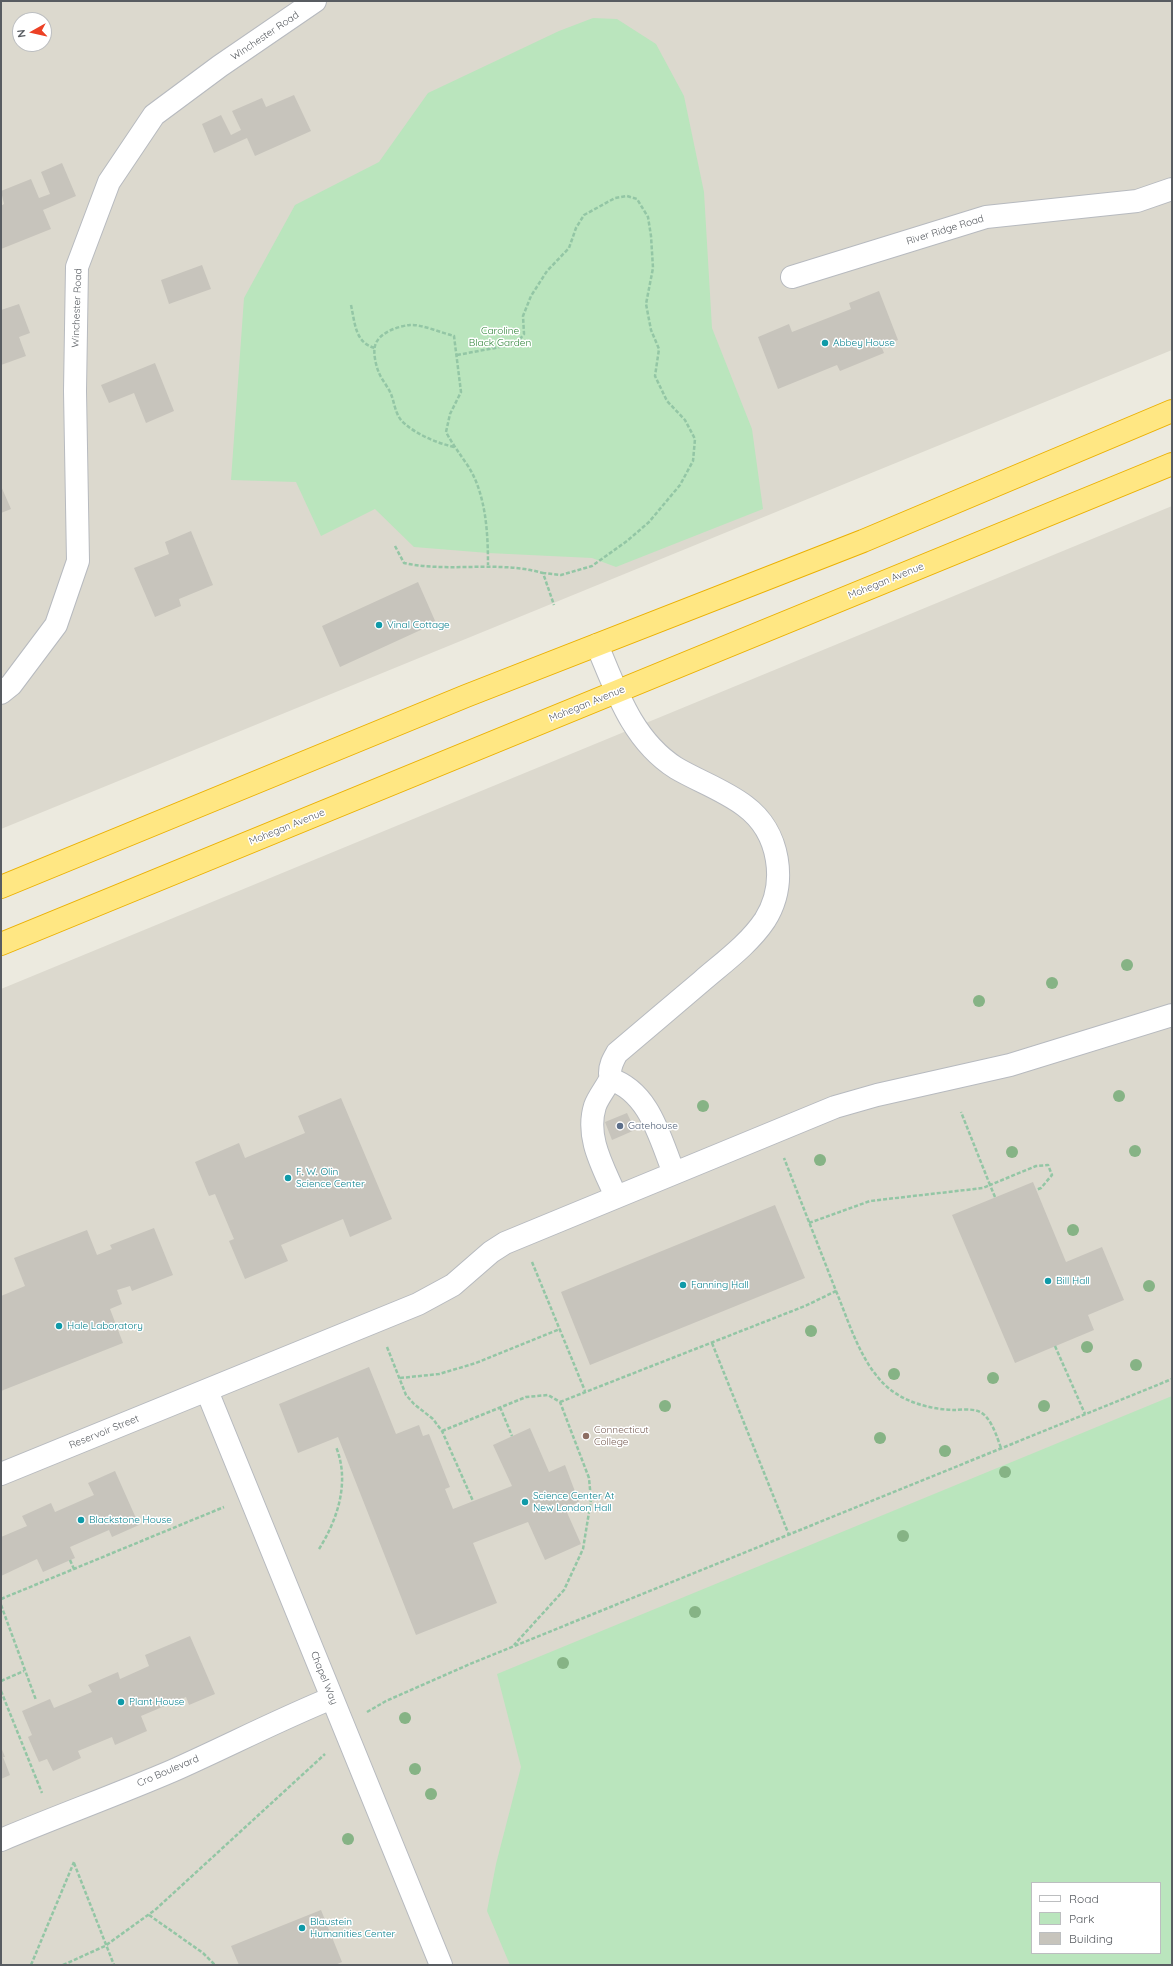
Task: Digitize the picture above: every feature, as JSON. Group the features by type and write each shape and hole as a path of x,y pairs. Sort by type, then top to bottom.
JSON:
{"highway":[{"path":"1,887 466,696 863,541 1172,411"},
{"name":"Mohegan Avenue","path":"1,944 1172,464"}],"street":[{"name":"Winchester Road","path":"1,693 11,685 56,625 78,561 75,391 77,267 109,182 154,115 220,66 315,1"},
{"name":"River Ridge Road","path":"792,277 986,217 1136,201 1172,189"},
{"path":"597,645 617,692 634,726 660,756 675,767 737,800 758,818 770,836 775,848 778,873 777,889 773,905 754,935 734,955 617,1053 611,1065 610,1079 598,1099 592,1125 595,1146 616,1197"},
{"name":"Reservoir Street","path":"1,1474 418,1304 453,1286 502,1244 844,1103 1010,1065 1172,1015"},
{"path":"610,1079 625,1086 634,1093 646,1108 674,1173"},
{"name":"Chapel Way","path":"207,1391 441,1965"},
{"name":"Cro Boulevard","path":"1,1840 52,1818 172,1771 271,1724 332,1698"}],"path":[{"path":"395,546 404,563 409,564 433,568 488,565 528,569 543,573 562,575 592,566 628,541 649,522 680,485 693,461 695,439 685,420 667,401 655,376 659,349 651,330 646,304 653,268 651,236 648,217 637,199 627,196 615,198 584,215 576,228 569,248 547,271 531,296 523,316 524,334 516,344 457,355"},
{"path":"351,305 359,337 366,346 374,348"},
{"path":"454,448 440,444 422,435 405,424 398,417 391,394 379,373 374,348 381,337 392,329 410,325 454,336 461,392 450,414 446,432 454,448 468,466 477,486 483,506 487,535 488,565"},
{"path":"543,573 554,605"},
{"path":"961,1112 995,1197"},
{"path":"783,1154 836,1291 861,1350 870,1366 886,1386 896,1394 920,1405 931,1408 973,1410 981,1412 986,1417 1001,1448"},
{"path":"809,1223 870,1201 983,1188 1036,1166 1048,1165 1051,1169 1052,1175 1041,1188 1036,1190"},
{"path":"530,1257 585,1392"},
{"path":"560,1402 805,1306 836,1291"},
{"path":"400,1378 439,1374 483,1360 560,1329"},
{"path":"385,1343 406,1394 414,1404 432,1419 442,1431 473,1501"},
{"path":"712,1343 789,1535"},
{"path":"1055,1346 1085,1414"},
{"path":"364,1715 376,1707 410,1690 514,1646 1172,1379"},
{"path":"442,1431 500,1407 535,1395 548,1396 560,1402 589,1478 592,1500 583,1549 564,1590 514,1646"},
{"path":"500,1407 512,1436"},
{"path":"319,1549 333,1522 340,1497 341,1459 336,1447"},
{"path":"1,1599 231,1504"},
{"path":"70,1560 74,1569"},
{"path":"1,1605 24,1671 36,1700"},
{"path":"1,1681 24,1671"},
{"path":"1,1691 52,1818"},
{"path":"63,1965 105,1946 148,1915 328,1751"},
{"path":"31,1965 74,1862 105,1946 114,1965"},
{"path":"148,1915 203,1954 215,1965"}],"shaded area":[{"path":"1,1 1172,1 1172,350 1,829"},
{"name":"Connecticut College","path":"1172,506 1172,1965 1,1965 1,989"}],"green space":[{"name":"Caroline Black Garden","path":"593,18 617,19 656,44 684,96 704,192 712,328 752,429 763,509 616,567 592,558 488,553 414,547 375,509 321,536 296,482 231,480 244,298 295,205 379,162 428,93 559,31"},
{"path":"1172,1396 1172,1965 510,1965 487,1911 496,1864 521,1767 497,1674"}],"building":[{"path":"294,95 311,131 255,156 247,138 214,153 202,124 221,115 231,135 241,130 232,111 262,98 266,107"},
{"path":"62,163 76,196 43,210 51,229 1,249 1,206 4,204 1,191 31,179 39,198 50,194 41,172"},
{"path":"202,265 211,289 169,304 161,280"},
{"name":"Abbey House","path":"879,291 898,340 881,346 884,353 840,371 837,365 778,389 758,337 789,324 792,332 851,309 849,303"},
{"path":"19,304 30,333 19,337 26,356 1,365 1,310"},
{"path":"155,363 174,411 146,423 134,393 109,403 101,385"},
{"path":"1,486 11,509 1,513"},
{"path":"191,531 213,585 179,599 181,606 155,617 134,568 169,554 165,542"},
{"name":"Vinal Cottage","path":"418,582 436,623 340,667 322,626"},
{"name":"F. W. Olin Science Center","path":"341,1098 392,1219 350,1237 343,1219 281,1245 288,1261 245,1279 229,1241 234,1239 215,1194 209,1196 195,1162 239,1143 245,1158 305,1133 298,1116"},
{"name":"Gatehouse","path":"627,1113 635,1130 612,1140 605,1122"},
{"name":"Bill Hall","path":"1033,1182 1066,1262 1102,1247 1124,1300 1088,1315 1094,1330 1015,1363 952,1215"},
{"name":"Fanning Hall","path":"775,1205 805,1278 590,1365 561,1292"},
{"name":"Hale Laboratory","path":"154,1228 173,1275 132,1291 130,1286 117,1290 122,1304 110,1309 123,1343 1,1391 1,1296 25,1286 14,1258 87,1230 97,1255 112,1249 110,1245"},
{"name":"Science Center At New London Hall","path":"369,1367 396,1434 419,1425 423,1436 429,1434 450,1487 445,1489 453,1509 512,1486 493,1445 530,1428 549,1472 565,1465 579,1502 565,1508 581,1544 545,1560 528,1522 473,1543 497,1603 416,1635 338,1437 298,1453 279,1404"},
{"name":"Blackstone House","path":"115,1471 139,1525 112,1537 109,1530 70,1547 75,1558 43,1572 37,1559 1,1576 1,1537 27,1526 22,1516 51,1503 55,1512 94,1495 88,1483"},
{"name":"Plant House","path":"190,1636 215,1694 189,1705 186,1697 141,1716 147,1731 115,1745 112,1737 78,1751 81,1758 53,1771 47,1759 39,1762 28,1737 32,1735 22,1711 50,1699 54,1708 92,1692 88,1685 118,1672 120,1679 149,1666 145,1655"},
{"path":"1,1747 10,1775 1,1779"},
{"name":"Blaustein Humanities Center","path":"321,1910 342,1962 335,1965 239,1965 231,1946"}],"place":[{"name":"Abbey House","path":"825,343"},
{"name":"Vinal Cottage","path":"379,625"},
{"name":"Gatehouse","path":"620,1126"},
{"name":"F. W. Olin Science Center","path":"288,1178"},
{"name":"Bill Hall","path":"1048,1281"},
{"name":"Fanning Hall","path":"683,1285"},
{"name":"Hale Laboratory","path":"59,1326"},
{"name":"Connecticut College","path":"586,1436"},
{"name":"Science Center At New London Hall","path":"525,1502"},
{"name":"Blackstone House","path":"81,1520"},
{"name":"Plant House","path":"121,1702"},
{"name":"Blaustein Humanities Center","path":"302,1928"}]}
